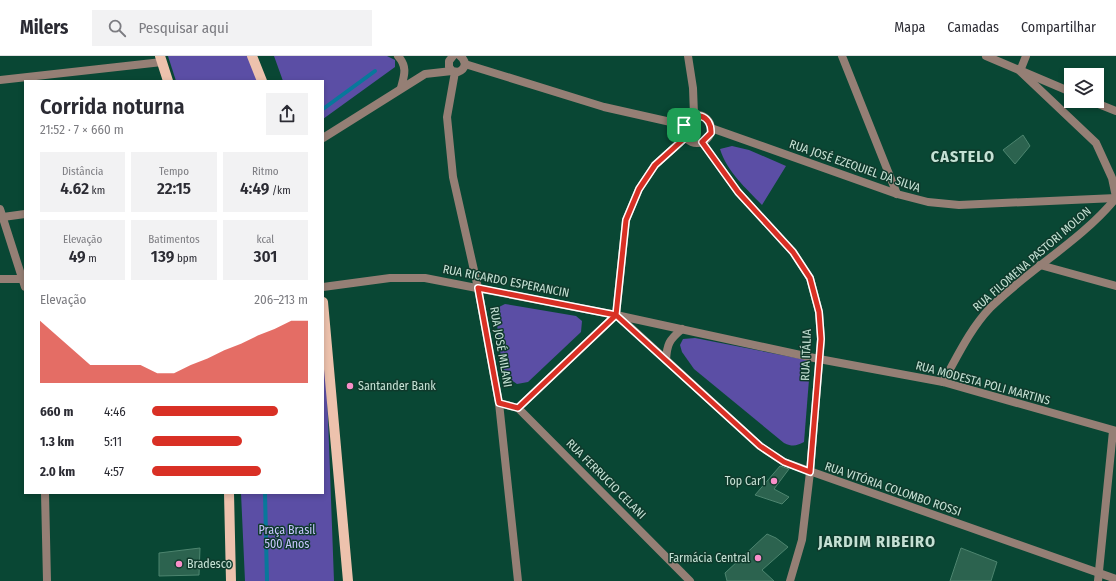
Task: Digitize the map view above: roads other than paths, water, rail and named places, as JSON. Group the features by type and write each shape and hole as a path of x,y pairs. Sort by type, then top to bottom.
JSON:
{"main road":[{"path":"252,56 262,80"},
{"path":"161,59 168,80"},
{"path":"324,313 348,581"},
{"path":"229,494 231,581"}],"street":[{"path":"398,56 405,64 406,72 401,88"},
{"path":"324,137 425,74 454,72 461,71 465,64 464,59 452,56 448,64 454,72"},
{"path":"688,56 693,88 694,115"},
{"path":"842,56 897,194"},
{"path":"986,56 1064,89"},
{"path":"1020,71 1026,56"},
{"path":"0,80 161,59"},
{"path":"465,64 604,107 684,125"},
{"path":"1020,71 1096,143 1112,178 1116,198"},
{"name":"RUA JOSÉ MILANI","path":"454,72 447,117 453,177 478,288 499,403 518,581"},
{"path":"1104,107 1116,112"},
{"path":"694,115 704,116 708,119 711,128 709,136 702,142 694,142 686,137 684,125 690,117 694,115"},
{"name":"RUA JOSÉ EZEQUIEL DA SILVA","path":"711,128 897,194 928,202 959,205 1116,198"},
{"path":"499,403 518,408 616,315 626,220 639,189 655,165 686,137"},
{"name":"RUA ITÁLIA","path":"702,142 738,192 793,252 810,278 819,312 821,339 810,472 802,540 790,581"},
{"name":"RUA FILOMENA PASTORI MOLON","path":"942,382 975,326 991,308 1040,265 1095,221 1116,198"},
{"path":"0,209 24,284"},
{"path":"3,217 24,214"},
{"path":"1040,265 1116,286"},
{"name":"RUA RICARDO ESPERANCIN","path":"324,287 390,278 425,278 616,315 819,359"},
{"path":"0,279 23,279"},
{"name":"RUA VITÓRIA COLOMBO ROSSI","path":"616,315 760,446 784,462 1099,578 1116,580"},
{"path":"666,360 667,347 672,337 682,329"},
{"name":"RUA MODESTA POLI MARTINS","path":"819,359 942,382 1114,431"},
{"name":"RUA FERRUCIO CELANI","path":"518,408 690,581"},
{"path":"1099,578 1114,431"},
{"path":"45,494 47,581"}],"waterway":[{"path":"324,108 375,71"},
{"path":"265,494 267,581"}],"place":[{"name":"Santander Bank","path":"350,386"},
{"name":"Top Car1","path":"774,481"},
{"name":"Farmácia Central","path":"758,558"},
{"name":"Bradesco","path":"179,564"}],"district":[{"name":"CASTELO","path":"963,156"},
{"name":"JARDIM RIBEIRO","path":"877,541"}],"park label":[{"name":"Praça Brasil 500 Anos","path":"287,537"}]}
